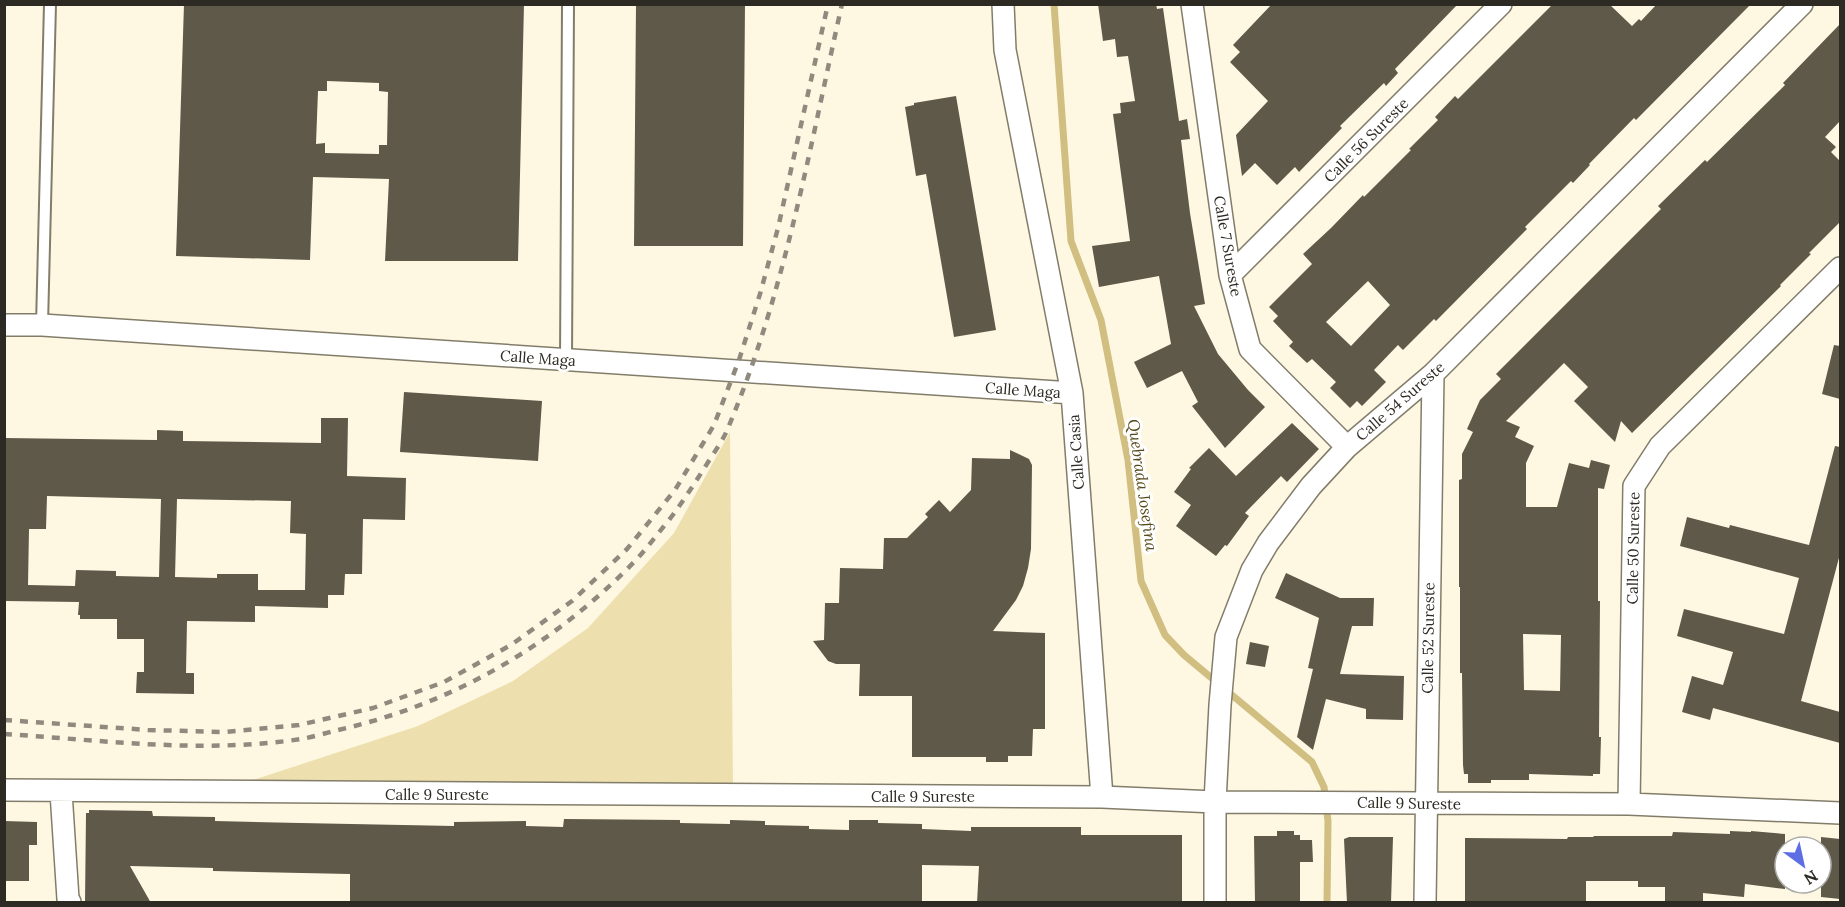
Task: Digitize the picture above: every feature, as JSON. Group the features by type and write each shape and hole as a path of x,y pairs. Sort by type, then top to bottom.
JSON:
{"street":[{"name":"Calle Casia","path":"1003,4 1005,50 1072,393 1102,797"},
{"name":"Calle 56 Sureste","path":"1230,275 1501,4"},
{"name":"Calle 54 Sureste","path":"1215,903 1215,802 1226,637 1252,570 1284,520 1347,447 1433,374 1802,4"},
{"name":"Calle 7 Sureste","path":"1195,6 1230,275 1250,349 1347,447"},
{"name":"Calle 50 Sureste","path":"1629,804 1634,486 1660,447 1839,274"},
{"name":"Calle Maga","path":"4,325 42,325 1072,393"},
{"name":"Calle 52 Sureste","path":"1425,903 1433,374"},
{"name":"Calle 9 Sureste","path":"4,790 1102,797 1215,802 1629,804 1840,813"},
{"path":"62,792 70,903"}],"lane":[{"path":"42,325 50,4"},
{"path":"566,360 568,4"}],"shaded area":[{"path":"730,432 733,787 244,783 418,726 513,681 588,628 674,533"}],"building":[{"path":"184,4 524,4 518,261 385,261 389,179 313,177 310,260 176,256","holes":["327,81 379,83 379,91 388,92 387,145 379,145 379,154 325,153 325,143 316,144 318,91 327,91"]},
{"path":"636,4 745,4 743,246 634,246"},
{"path":"1098,4 1156,4 1157,9 1163,8 1179,121 1187,119 1190,139 1181,140 1205,304 1194,306 1218,354 1265,407 1225,448 1192,406 1198,402 1182,371 1147,388 1134,362 1171,344 1159,276 1099,287 1092,246 1130,241 1113,114 1121,113 1120,103 1135,101 1128,56 1117,57 1115,39 1103,41"},
{"path":"1272,4 1458,4 1395,69 1398,73 1386,86 1384,83 1340,126 1342,128 1299,172 1295,167 1277,185 1255,163 1242,176 1236,135 1268,101 1230,62 1240,52 1233,45"},
{"path":"1553,4 1609,4 1632,26 1639,19 1641,21 1657,4 1751,4 1636,120 1634,118 1573,183 1571,181 1525,227 1527,229 1436,321 1434,319 1403,350 1398,345 1374,370 1386,382 1362,406 1357,401 1350,408 1330,388 1336,382 1312,359 1307,363 1289,346 1293,342 1273,321 1278,316 1269,307 1312,264 1303,254 1411,150 1409,149 1438,120 1435,117 1455,96 1458,99","holes":["1368,281 1390,305 1351,346 1326,322"]},
{"path":"1840,24 1840,121 1825,137 1836,147 1831,152 1840,161 1840,222 1781,286 1632,433 1621,421 1615,442 1574,401 1588,387 1564,363 1506,421 1520,427 1515,437 1534,446 1526,463 1526,507 1557,507 1569,463 1589,468 1591,460 1610,465 1604,489 1598,488 1600,774 1593,774 1593,776 1529,774 1529,780 1491,780 1491,783 1468,783 1468,774 1464,774 1463,765 1462,673 1460,673 1459,480 1462,479 1462,454 1473,432 1467,429 1480,400 1501,379 1496,374 1661,209 1658,206 1705,160 1707,162 1785,85 1783,83","holes":["1523,634 1561,635 1560,691 1524,690"]},
{"path":"956,96 996,330 954,337 926,174 916,176 905,107 914,105 914,103"},
{"path":"1834,345 1840,346 1840,399 1822,394"},
{"path":"404,392 542,401 538,461 400,452"},
{"path":"321,418 348,418 347,476 406,478 405,520 363,519 362,574 345,574 344,595 328,595 328,608 255,606 255,622 187,621 186,673 194,673 194,694 136,693 137,672 144,672 144,639 117,639 117,619 80,619 79,602 5,601 4,438 157,440 157,430 183,431 183,441 321,443","holes":["47,496 161,499 159,577 116,576 116,571 76,570 75,586 28,585 29,529 46,529","177,499 291,501 290,533 306,534 305,590 258,590 258,574 217,574 217,578 175,577"]},
{"path":"1292,423 1319,449 1287,482 1281,476 1245,513 1249,516 1227,546 1225,545 1216,556 1176,526 1191,505 1174,492 1191,469 1189,468 1209,448 1236,476"},
{"path":"1835,446 1840,447 1840,554 1801,701 1840,712 1840,743 1713,708 1710,720 1682,712 1692,676 1723,685 1733,652 1677,636 1684,609 1784,634 1799,578 1680,546 1687,517 1729,528 1730,525 1809,545"},
{"path":"1010,450 1029,459 1032,465 1031,549 1023,586 1016,600 993,631 1045,633 1045,729 1033,729 1032,756 1008,756 1008,762 986,762 986,757 912,757 912,696 859,696 860,664 836,664 828,661 813,641 824,640 825,603 839,603 840,568 883,569 884,538 907,538 928,517 925,514 939,500 950,512 971,490 972,458 1010,459"},
{"path":"1286,573 1340,598 1374,598 1373,626 1352,626 1340,674 1404,676 1403,720 1366,719 1366,709 1326,699 1313,750 1297,737 1313,669 1308,668 1319,618 1275,598"},
{"path":"1250,642 1269,646 1265,667 1246,664"},
{"path":"89,810 152,811 153,816 215,817 215,821 300,823 454,826 454,822 526,821 526,826 563,827 564,819 680,820 680,823 730,824 730,820 765,821 765,825 809,826 809,829 849,830 849,820 878,820 878,823 922,824 922,829 971,831 971,827 1081,827 1081,835 1182,835 1182,903 977,903 979,866 922,865 922,903 350,903 350,874 213,871 213,868 130,866 151,903 85,903 86,813 89,813"},
{"path":"4,821 37,822 37,845 29,845 29,881 4,881"},
{"path":"1277,831 1294,831 1294,835 1300,835 1300,840 1312,840 1313,862 1300,862 1300,903 1255,903 1254,836 1277,836"},
{"path":"1730,831 1751,831 1785,834 1773,835 1773,888 1745,884 1744,897 1703,893 1703,903 1665,903 1665,887 1638,887 1638,881 1586,881 1586,903 1465,903 1465,838 1567,839 1568,837 1593,836 1672,836 1673,832 1730,834"},
{"path":"1393,837 1391,903 1347,903 1344,839"},
{"path":"1833,838 1840,839 1840,899 1821,897 1821,895 1833,895"}],"waterway":[{"name":"Quebrada Josefina","path":"1054,4 1071,241 1101,320 1128,460 1141,581 1165,635 1184,655 1312,762 1324,787 1328,821 1327,902"}],"railway":[{"path":"4,720 148,730 224,732 299,725 373,708 444,682 511,645 572,601 627,549 675,490 714,425 739,360 778,228 828,4"},
{"path":"4,734 190,746 264,743 315,736 380,719 461,687 536,644 604,591 636,560 669,520 728,428 748,377 781,272 842,4"}]}
